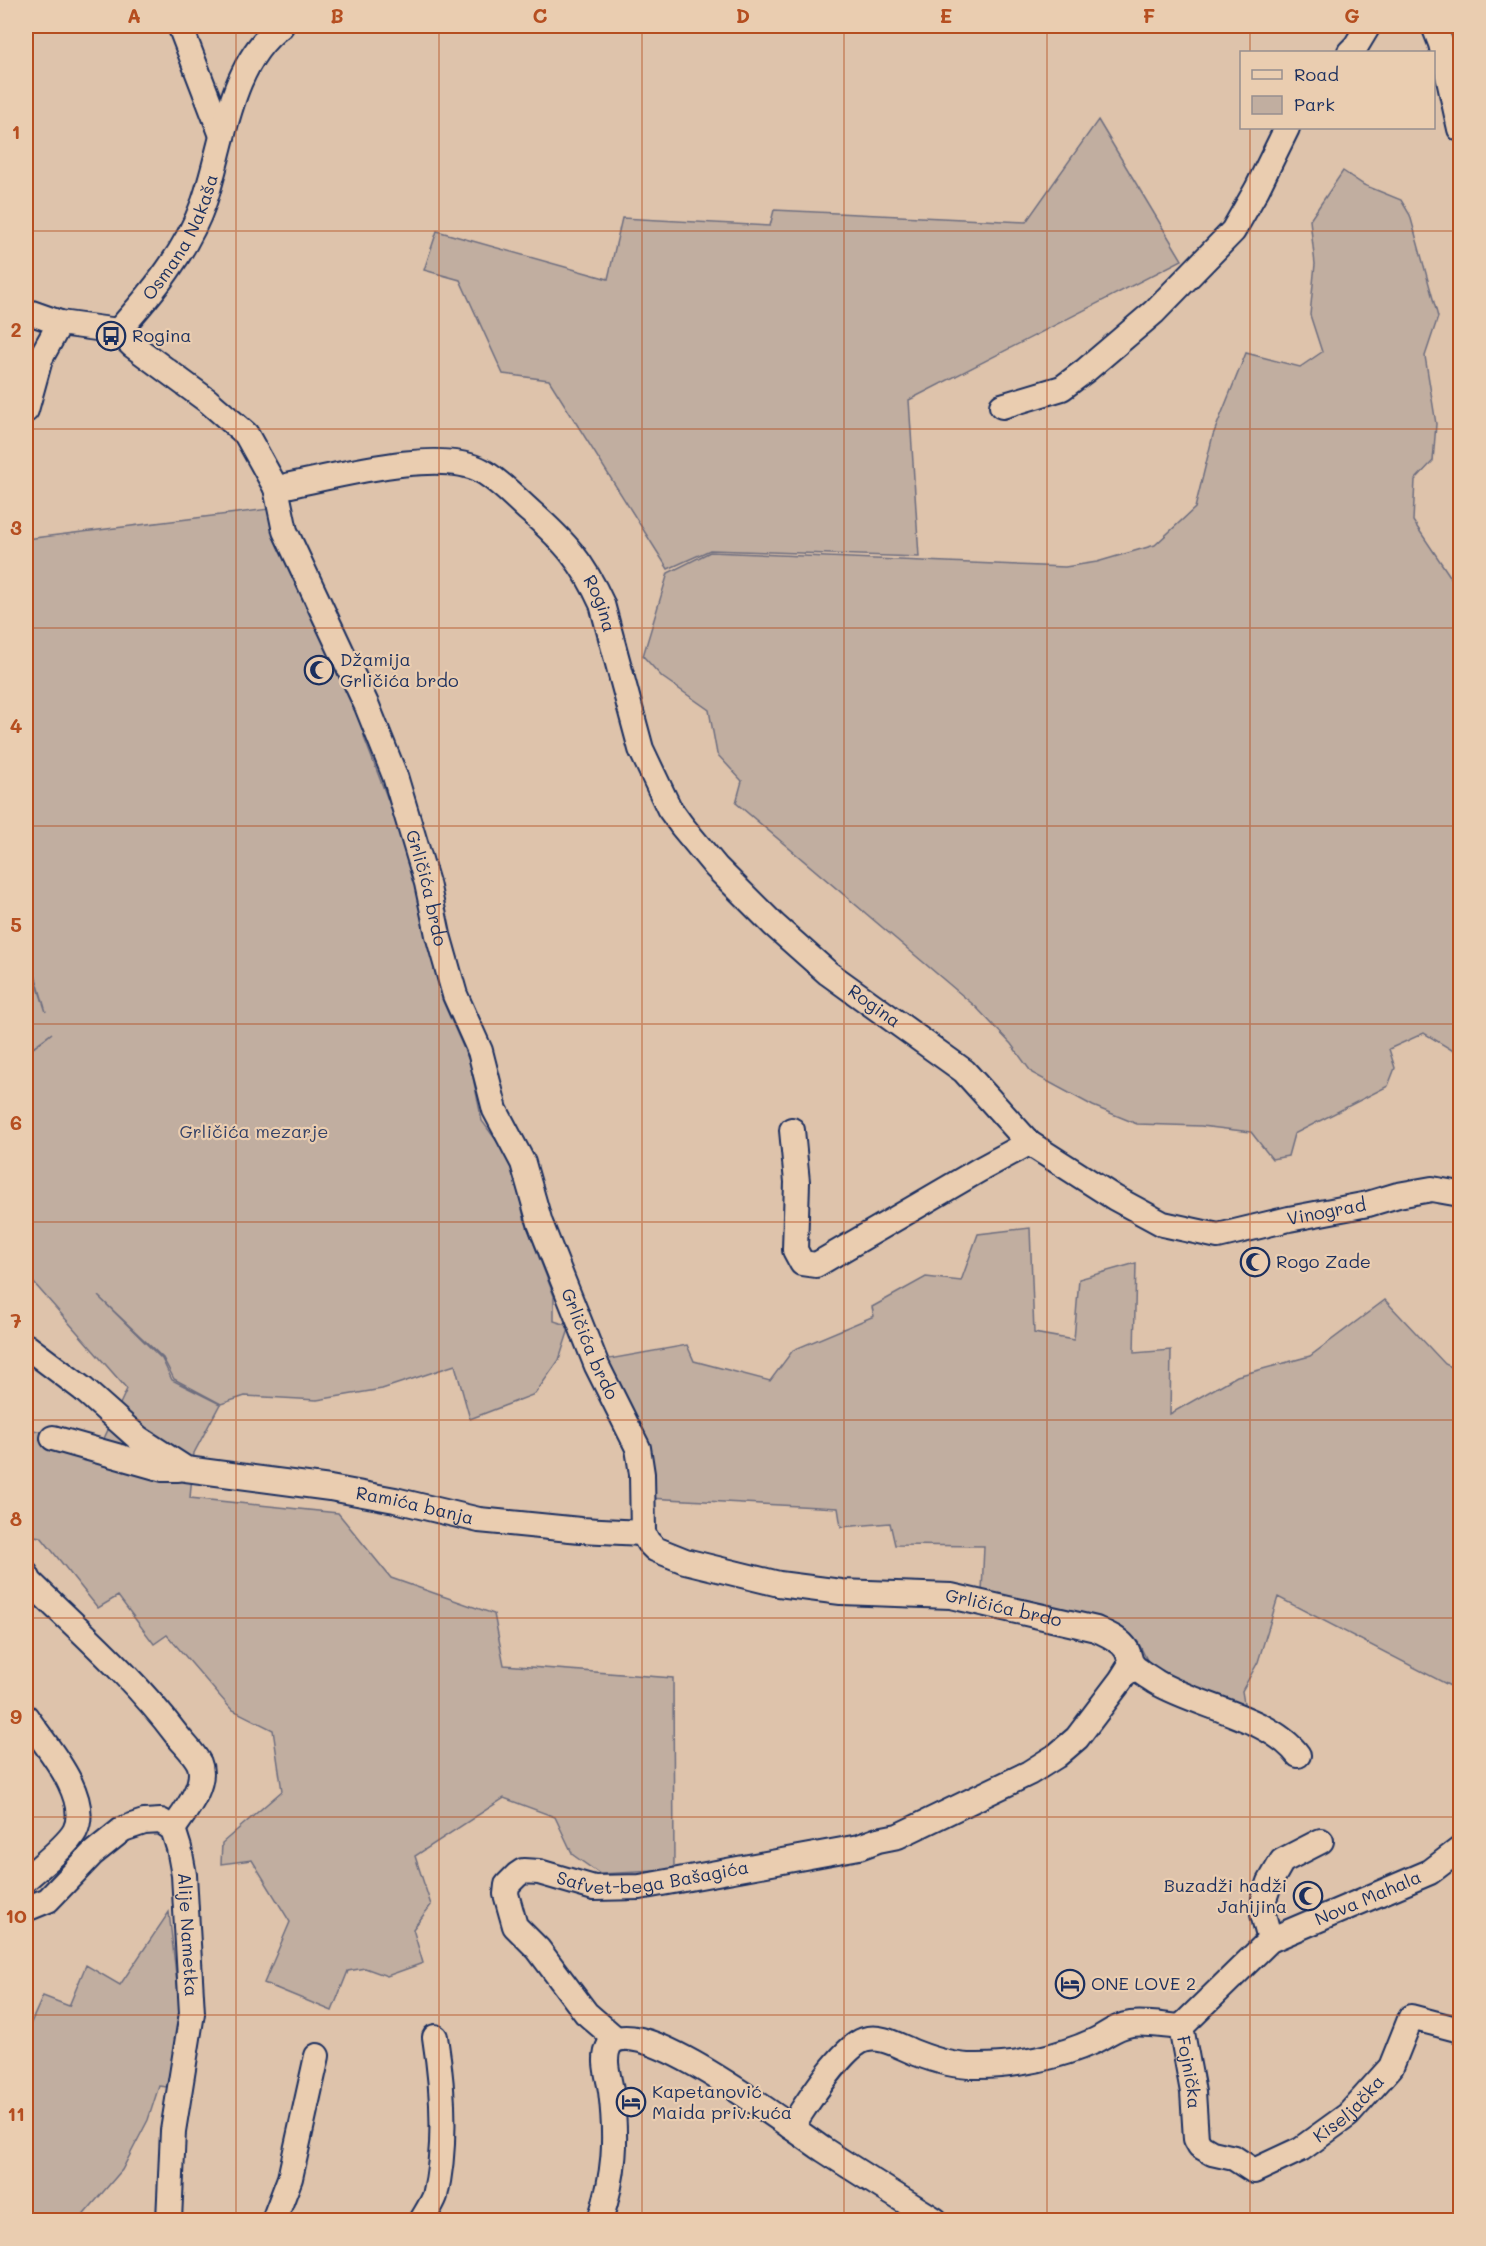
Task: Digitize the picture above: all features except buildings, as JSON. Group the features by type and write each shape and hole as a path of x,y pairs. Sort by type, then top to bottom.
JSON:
{"street":[{"path":"180,26 221,134"},
{"name":"Osmana Nakaša","path":"118,331 158,283 182,249 204,203 221,134 247,67 272,32 281,26"},
{"path":"1351,51 1368,26"},
{"path":"1434,26 1442,44 1461,129"},
{"path":"1002,406 1062,388 1154,312 1233,231 1287,129"},
{"path":"26,311 60,323 118,331 132,345 208,401 246,434 276,489"},
{"path":"26,410 40,359 60,323"},
{"name":"Rogina","path":"276,489 403,463 452,462 481,470 503,487 568,547 594,586 602,604 641,749 669,808 716,867 774,925 828,973 964,1071 1029,1143 1115,1198 1163,1224 1191,1230"},
{"name":"Grličića brdo","path":"276,489 285,531 367,706 395,776 427,883 438,935 455,995 480,1051 495,1110 523,1163 540,1223 597,1366 638,1448 642,1474 643,1533 655,1549 684,1561 748,1577 841,1592 951,1596 1096,1629 1115,1639 1127,1649 1131,1664 1157,1682 1242,1718 1279,1737 1290,1744 1298,1755"},
{"path":"792,1130 797,1182 795,1250 802,1263 816,1265 1029,1143"},
{"name":"Vinograd","path":"1191,1230 1218,1236 1432,1189 1461,1194"},
{"name":"Ramića banja","path":"26,1346 83,1389 138,1438 186,1469"},
{"name":"Ramića banja","path":"53,1438 163,1469 186,1469 330,1488 395,1500 479,1520 568,1529 643,1533"},
{"path":"26,1574 30,1582 130,1680 200,1764 199,1786 191,1803 173,1829 161,1821 144,1822 123,1829 92,1854 48,1900 26,1909"},
{"name":"Safvet-bega Bašagića","path":"616,2039 586,2013 538,1949 515,1926 506,1894 507,1886 517,1875 524,1871 539,1872 594,1888 640,1887 859,1847 898,1836 1029,1773 1056,1756 1077,1738 1131,1664"},
{"path":"26,1717 69,1780 79,1810 75,1830 50,1858 26,1879"},
{"name":"Alije Nametka","path":"169,2220 173,2131 192,2013 184,1875 173,1829"},
{"path":"1270,1940 1263,1914 1264,1899 1270,1882 1282,1861 1322,1840"},
{"name":"Nova Mahala","path":"1270,1940 1430,1872 1461,1849"},
{"name":"Fojnička","path":"1254,2171 1234,2158 1212,2153 1200,2146 1196,2139 1193,2092 1181,2027 1270,1940"},
{"name":"Kiseljačka","path":"1254,2171 1301,2149 1348,2115 1391,2067 1410,2017 1461,2030"},
{"path":"791,2127 843,2055 862,2040 875,2038 927,2056 975,2067 1009,2064 1052,2055 1094,2041 1113,2028 1132,2024 1181,2027"},
{"path":"422,2220 434,2197 441,2149 441,2081 435,2037"},
{"path":"600,2220 610,2189 614,2166 614,2111 606,2059 609,2046 616,2039 625,2037 640,2039 659,2046 704,2068 822,2149 935,2220"},
{"path":"274,2220 290,2178 317,2056"}],"green space":[{"path":"1098,120 1182,260 909,400 919,557 710,550 668,569 549,380 503,374 460,280 424,270 437,231 608,279 622,218 770,226 774,210 1026,222"},
{"path":"1343,171 1364,185 1401,200 1410,215 1438,317 1425,356 1436,424 1433,461 1415,480 1413,521 1460,591 1460,1055 1424,1033 1389,1049 1395,1068 1388,1086 1294,1134 1288,1156 1272,1159 1251,1132 1201,1126 1137,1124 1093,1106 1032,1073 1011,1044 976,1007 736,803 742,781 717,754 709,710 662,677 643,656 668,573 710,552 1065,567 1097,562 1155,545 1195,508 1213,435 1246,353 1300,367 1322,352 1310,315 1315,264 1310,220"},
{"name":"Grličića mezarje","path":"269,509 357,705 365,740 410,857 442,999 470,1063 482,1121 513,1163 524,1218 554,1296 554,1321 570,1326 559,1360 535,1394 470,1419 455,1365 382,1389 317,1400 245,1396 221,1404 174,1379 163,1358 98,1296 162,1359 172,1380 220,1404 194,1453 190,1498 338,1513 391,1578 494,1614 504,1665 673,1678 674,1870 600,1874 573,1855 555,1817 504,1798 415,1856 431,1905 413,1929 423,1963 387,1976 365,1968 348,1971 332,2011 264,1983 290,1922 252,1860 221,1864 222,1843 282,1791 273,1730 231,1709 167,1635 154,1644 118,1596 98,1608 41,1537 26,1535 26,1428 100,1447 127,1389 26,1274 26,1054 52,1033 26,1052 26,950 46,1012 26,944 26,539"},
{"path":"1030,1228 1034,1333 1074,1340 1079,1279 1136,1263 1134,1353 1171,1350 1170,1414 1237,1376 1310,1356 1385,1300 1445,1364 1460,1371 1460,1671 1454,1688 1278,1597 1258,1662 1242,1691 1245,1709 1172,1681 1148,1662 1138,1642 1121,1628 982,1592 984,1546 895,1545 890,1523 841,1527 838,1508 648,1498 598,1361 687,1345 694,1361 770,1381 793,1350 874,1316 872,1307 926,1277 961,1281 978,1234"},
{"path":"169,1912 182,2028 177,2057 167,2087 159,2086 148,2120 122,2170 79,2220 26,2220 26,2034 43,1996 69,2006 86,1965 120,1985"}],"place":[{"name":"Rogina","path":"111,336"},
{"name":"Džamija Grličića brdo","path":"319,670"},
{"name":"Rogo Zade","path":"1255,1262"},
{"name":"Buzadži hadži Jahijina","path":"1308,1896"},
{"name":"ONE LOVE 2","path":"1070,1984"},
{"name":"Kapetanović Maida priv.kuća","path":"631,2102"}]}
